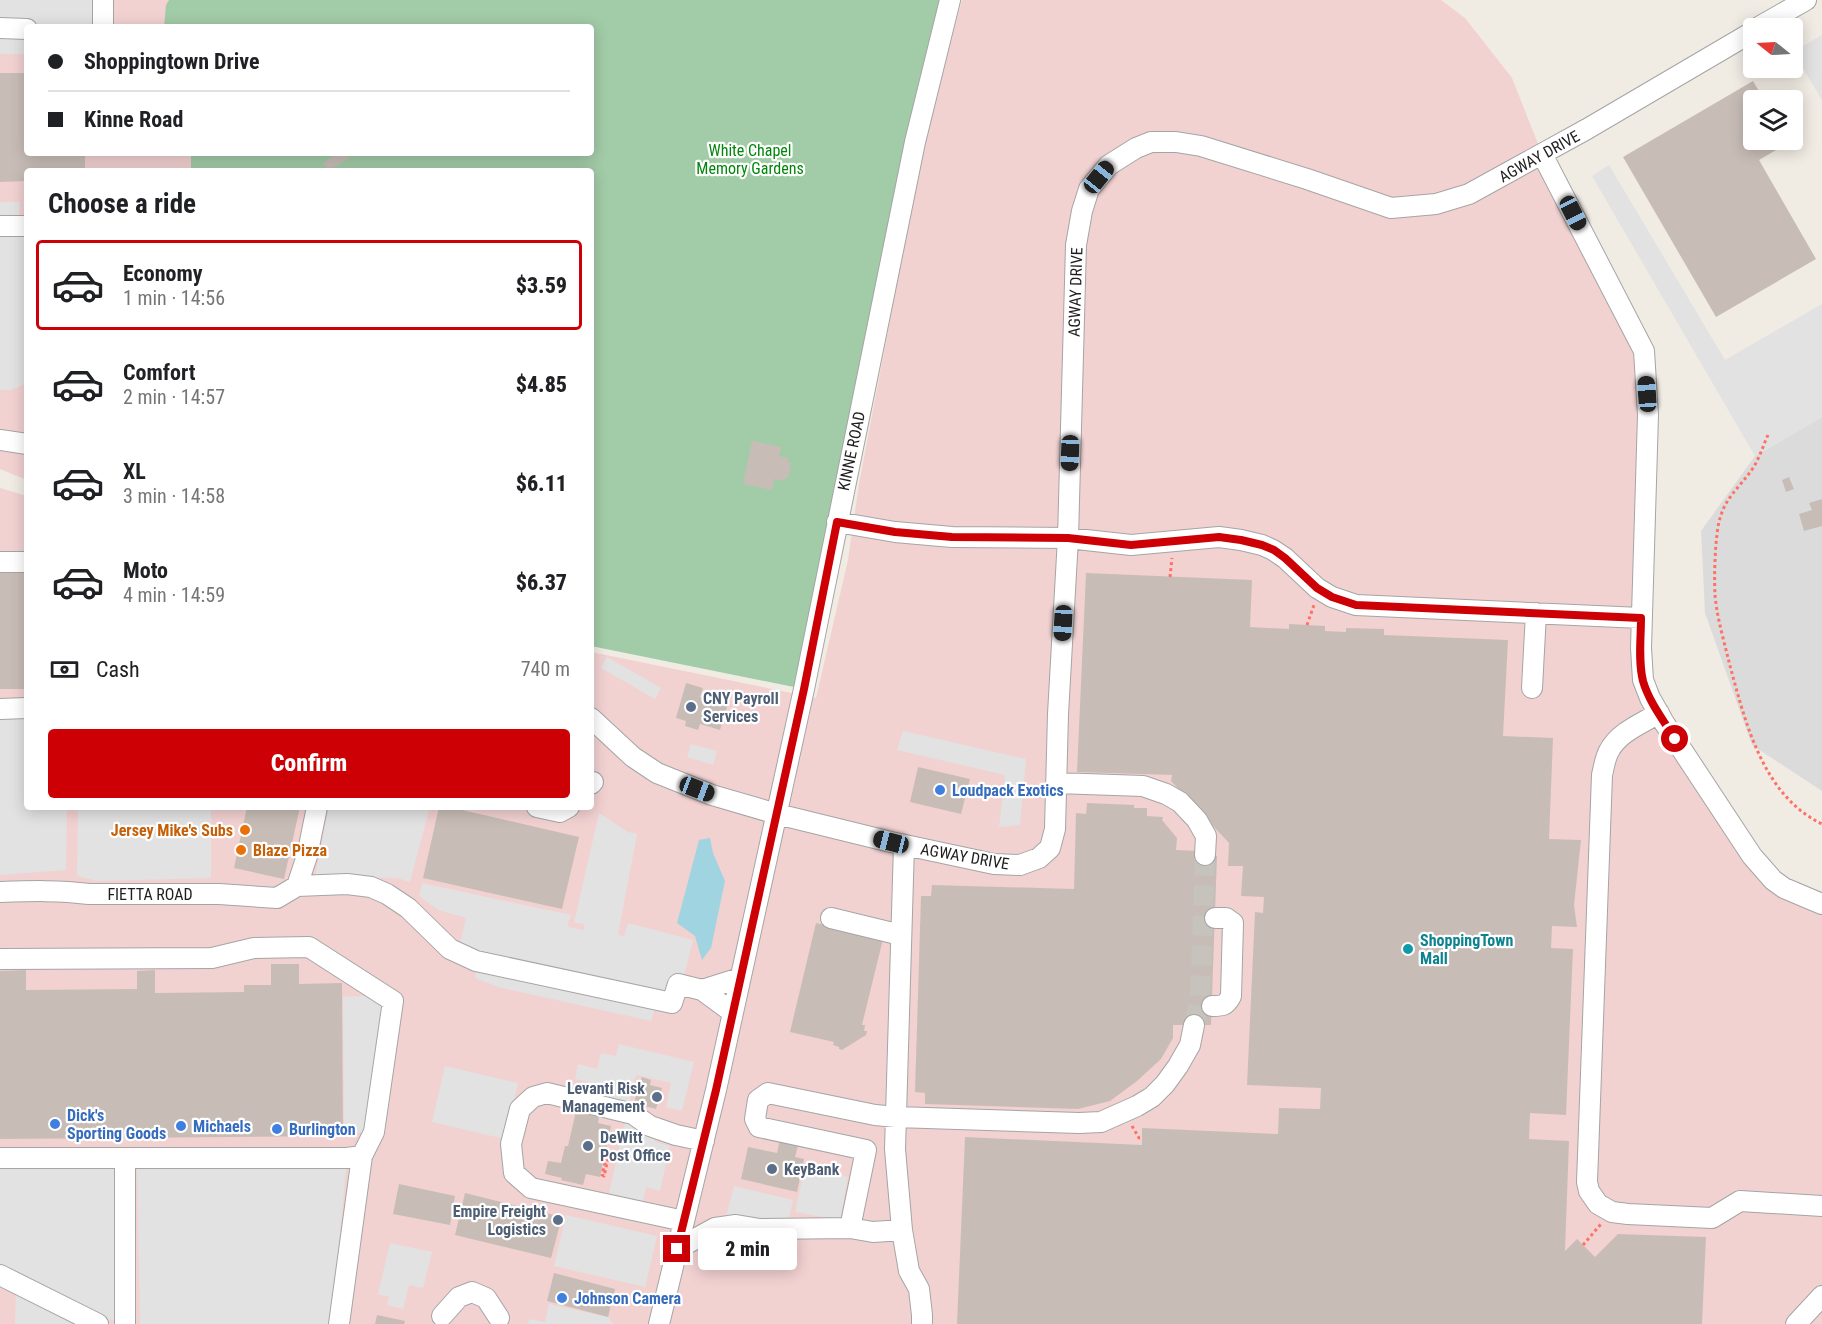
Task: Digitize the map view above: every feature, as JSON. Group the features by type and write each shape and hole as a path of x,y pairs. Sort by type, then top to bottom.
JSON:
{"street":[{"path":"103,0 103,24"},
{"name":"KINNE ROAD","path":"659,1324 704,1141 777,814 915,142 950,0"},
{"path":"1774,18 1806,0"},
{"path":"0,28 24,29"},
{"name":"AGWAY DRIVE","path":"594,721 633,757 657,773 712,795 777,814 994,864 1020,865 1039,858 1050,848 1055,829 1058,714 1068,538 1076,245 1082,211 1089,189 1108,165 1151,142 1176,142 1201,146 1307,178 1391,208 1436,204 1469,194 1743,37"},
{"path":"1542,154 1644,351 1648,415 1641,618 1643,680 1659,713 1752,856 1773,880 1784,888 1822,904"},
{"path":"0,226 24,226"},
{"path":"0,440 24,444"},
{"path":"837,522 895,532 952,537 1068,538 1131,545 1219,537 1241,540 1274,550 1317,588 1332,597 1356,605 1641,618"},
{"path":"0,562 24,562"},
{"path":"1532,688 1536,613"},
{"path":"0,709 24,708"},
{"path":"1659,713 1626,732 1615,742 1607,753 1602,775 1587,1182 1598,1204 1612,1212 1628,1214 1712,1218 1740,1201 1822,1206"},
{"path":"1056,783 1143,786 1166,794 1180,802 1197,820 1206,836 1205,855"},
{"path":"316,810 307,856 297,886 347,884 371,887 387,894 408,908 450,949 476,961 672,1003 678,984 702,990 732,1012"},
{"path":"904,845 896,1167 902,1230 909,1271 919,1289 922,1324"},
{"name":"FIETTA ROAD","path":"0,892 39,890 89,894 219,894 277,898 297,886"},
{"path":"831,918 901,935"},
{"path":"1212,1006 1223,1006 1228,1003 1231,996 1233,923 1226,918 1215,918"},
{"path":"0,959 212,958 254,948 309,947 393,1001 374,1132 362,1156 339,1324"},
{"path":"702,990 740,978"},
{"path":"850,1228 866,1150 759,1127 755,1119 758,1100 768,1093 896,1117 1101,1122 1137,1106 1165,1084 1190,1045 1194,1025"},
{"path":"684,1221 531,1188 514,1173 511,1144 520,1109 533,1097 547,1093 633,1114 650,1126 676,1136 704,1141"},
{"path":"0,1158 336,1158 362,1156"},
{"path":"124,1324 125,1158"},
{"path":"677,1249 715,1228 736,1225 760,1229 850,1228 873,1232 902,1230"},
{"path":"0,1275 98,1324"},
{"path":"442,1316 459,1297 472,1292 486,1298 499,1317"},
{"path":"1796,1324 1822,1296"}],"path":[{"path":"1768,435 1753,468 1736,487 1724,507 1718,526 1715,595 1736,689 1744,717 1760,756 1783,794 1803,814 1822,824"},
{"path":"607,1151 615,1155 609,1155 604,1176 602,1175 607,1151"},
{"path":"1583,1245 1612,1212"}],"shaded area":[{"path":"0,0 169,0 165,24 24,24 24,156 191,156 191,168 24,168 24,479 0,469"},
{"path":"0,0 114,0 113,24 24,24 24,54 0,54"},
{"path":"962,0 1441,0 1465,18 1512,78 1542,154 1644,351 1643,680 1752,856 1822,904 1822,1324 0,1324 0,488 24,495 24,810 594,810 594,653 816,698 848,560 859,484 924,141"},
{"path":"1822,35 1822,100 1803,69 1803,46"},
{"path":"1609,165 1725,360 1822,304 1822,417 1755,456 1592,176"},
{"path":"0,202 20,202 19,217 24,217 24,384 11,390 0,390"},
{"path":"1822,417 1822,791 1752,745 1705,613 1701,531 1755,456"},
{"path":"607,657 661,688 655,699 601,668"},
{"path":"24,708 24,810 67,810 66,870 0,875 0,709"},
{"path":"903,731 1026,759 1020,825 999,827 1005,775 897,750"},
{"path":"691,744 717,751 713,765 687,757"},
{"path":"78,810 211,810 211,878 97,881 77,876"},
{"path":"328,810 429,810 410,882 397,878 315,876"},
{"path":"599,813 628,832 637,834 618,935 624,936 628,923 693,940 675,1013 655,1007 651,1021 498,987 475,978 478,965 460,943 466,918 438,910 419,896 422,883 571,915 569,927 584,930 584,924 574,923"},
{"path":"383,995 393,1001 374,1132 344,1133 343,997"},
{"path":"619,1044 694,1062 682,1111 666,1107 671,1083 636,1075 629,1105 587,1095 589,1082 575,1079 578,1064 597,1069 601,1053 616,1056"},
{"path":"445,1066 518,1083 505,1139 432,1122"},
{"path":"625,1123 638,1126 648,1132 656,1142 670,1146 660,1191 646,1187 643,1201 609,1193"},
{"path":"0,1158 116,1158 114,1320 80,1318 78,1324 15,1324 16,1290 0,1284"},
{"path":"137,1158 347,1158 334,1299 328,1324 140,1324"},
{"path":"805,1167 848,1177 840,1220 795,1212"},
{"path":"734,1186 793,1200 789,1217 758,1224 726,1216"},
{"path":"566,1215 657,1236 645,1287 554,1266"},
{"path":"390,1243 432,1252 423,1288 409,1285 403,1309 387,1305 389,1297 378,1294"},
{"path":"549,1304 608,1317 613,1324 528,1324 530,1319 545,1322"}],"green space":[{"name":"White Chapel Memory Gardens","path":"169,0 950,0 804,689 594,647 594,168 191,168 191,156 594,156 594,24 164,24 166,5"}],"water":[{"path":"710,838 713,853 725,881 711,948 702,960 695,936 677,923 699,840"}],"building":[{"path":"0,73 24,73 24,156 85,156 85,168 24,168 24,181 0,182"},
{"path":"1753,81 1758,90 1743,90 1743,150 1776,150 1759,160 1816,259 1716,317 1623,157"},
{"path":"334,156 349,158 333,168 326,168 323,163"},
{"path":"752,441 781,447 779,456 789,458 788,462 791,463 788,478 784,481 774,479 772,490 743,484"},
{"path":"1789,477 1794,489 1786,492 1782,480"},
{"path":"1822,499 1822,526 1804,531 1799,514 1812,510 1809,503"},
{"path":"0,568 24,568 24,689 0,689"},
{"name":"ShoppingTown Mall","path":"1086,573 1252,580 1250,627 1289,629 1289,624 1325,626 1325,631 1346,632 1346,628 1384,629 1384,635 1508,640 1503,736 1553,738 1549,839 1581,840 1574,905 1577,927 1552,926 1551,948 1573,949 1566,1115 1530,1113 1529,1139 1569,1141 1565,1251 1577,1239 1595,1257 1618,1234 1706,1237 1702,1324 957,1324 965,1137 1142,1145 1142,1128 1278,1134 1279,1108 1320,1109 1321,1088 1247,1085 1255,912 1263,913 1264,897 1241,896 1243,866 1228,866 1229,843 1171,781 1172,775 1077,772"},
{"path":"686,683 703,688 700,697 728,704 720,730 700,724 698,730 685,726 686,721 676,718"},
{"name":"Loudpack Exotics","path":"918,767 970,779 961,814 910,802"},
{"path":"1087,803 1134,805 1134,808 1147,808 1147,816 1163,817 1162,820 1177,838 1176,850 1200,851 1200,855 1217,856 1211,1025 1173,1025 1173,1038 1161,1059 1110,1101 1078,1109 925,1104 925,1093 915,1092 921,896 931,896 932,885 1074,889 1076,813 1086,814"},
{"path":"246,810 299,810 284,879 234,868"},
{"path":"438,810 462,810 579,837 562,909 423,878"},
{"path":"816,923 883,939 862,1025 865,1025 866,1035 842,1050 833,1045 834,1042 790,1032"},
{"path":"271,964 299,964 299,984 342,983 343,1136 0,1139 0,971 26,970 26,990 137,989 137,971 155,970 155,993 244,992 244,985 271,985"},
{"path":"642,1077 651,1080 650,1085 662,1088 656,1109 634,1103"},
{"name":"DeWitt Post Office","path":"577,1107 600,1112 598,1123 611,1126 600,1177 586,1174 583,1185 545,1174 548,1161 561,1163 565,1146 568,1146"},
{"name":"KeyBank","path":"781,1134 800,1138 795,1157 804,1159 797,1192 741,1179 748,1147 777,1153"},
{"path":"399,1184 455,1196 450,1225 393,1214"},
{"path":"465,1193 562,1217 551,1258 455,1235"},
{"path":"554,1273 615,1289 608,1317 547,1301"},
{"path":"377,1315 405,1321 404,1324 375,1324"}],"tunnel":[{"path":"1194,1025 1200,996 1205,855"}],"place":[{"name":"CNY Payroll Services","path":"691,707"},
{"name":"Loudpack Exotics","path":"940,790"},
{"name":"Jersey Mike's Subs","path":"245,830"},
{"name":"Blaze Pizza","path":"241,850"},
{"name":"ShoppingTown Mall","path":"1408,949"},
{"name":"Levanti Risk Management","path":"657,1097"},
{"name":"Dick's Sporting Goods","path":"55,1124"},
{"name":"Michaels","path":"181,1126"},
{"name":"Burlington","path":"277,1129"},
{"name":"DeWitt Post Office","path":"588,1146"},
{"name":"KeyBank","path":"772,1169"},
{"name":"Empire Freight Logistics","path":"558,1220"},
{"name":"Johnson Camera","path":"562,1298"}],"route":[{"path":"677,1249 716,1090 804,689 837,522 895,532 952,537 1068,538 1131,545 1219,537 1241,540 1274,550 1317,588 1332,597 1356,605 1641,618 1643,680 1650,698 1675,739"}]}
